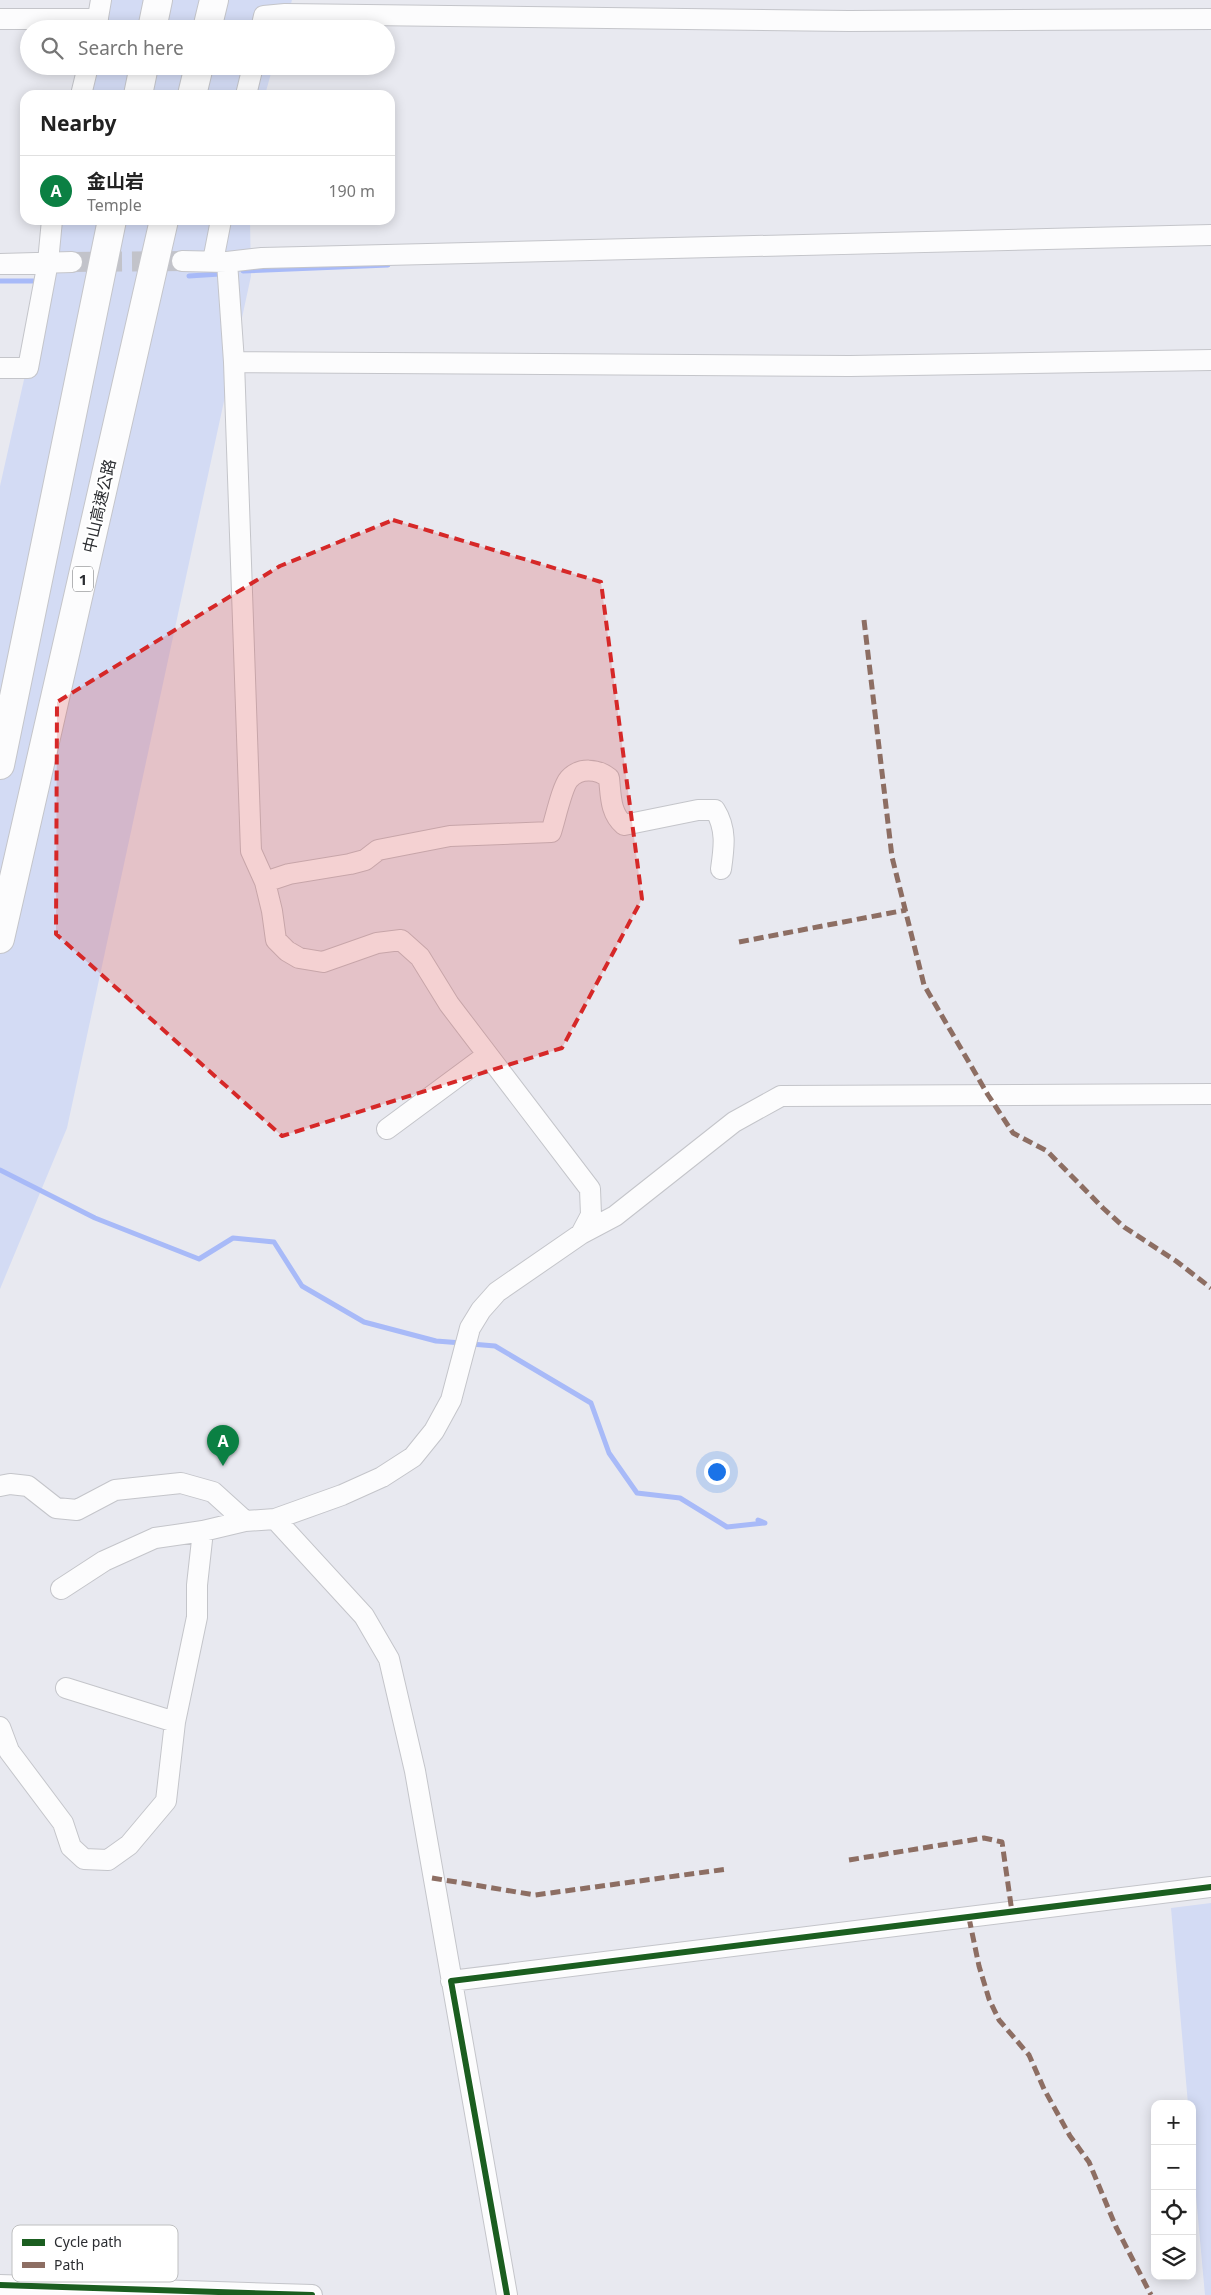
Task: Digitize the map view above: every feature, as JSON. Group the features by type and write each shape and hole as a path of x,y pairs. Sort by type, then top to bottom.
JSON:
{"highway":[{"path":"146,20 148,0"},
{"path":"154,20 158,0"},
{"path":"209,20 214,0"},
{"path":"139,90 141,75"},
{"path":"193,90 197,75"},
{"path":"0,765 111,225"},
{"name":"中山高速公路","path":"0,939 163,225"}],"street":[{"path":"263,20 264,16 285,14 839,21 1126,9 1211,19"},
{"path":"0,19 99,16"},
{"path":"82,90 86,75"},
{"path":"247,90 250,75"},
{"path":"0,368 28,368 48,262 52,225"},
{"path":"221,225 220,261 234,362 250,851 265,882 276,940 286,951 299,958 323,962 377,943 401,940 420,957 449,1004 590,1189 591,1215 581,1234"},
{"path":"182,261 1211,235"},
{"path":"0,264 72,262"},
{"path":"234,362 850,366 1211,360"},
{"path":"265,882 289,874 365,860 378,850 450,836 551,832 562,792 569,778 586,771 600,771 609,778 613,810 616,818 624,826 698,810 715,810 722,822 724,837 721,869"},
{"path":"387,1129 487,1055"},
{"path":"61,1589 104,1561 154,1538 203,1531 245,1521 275,1519 382,1477 414,1457 434,1431 451,1400 470,1328 481,1310 497,1292 581,1234 615,1216 734,1122 781,1096 1211,1094"},
{"path":"0,1486 10,1484 28,1486 56,1508 77,1510 116,1490 181,1483 212,1492 245,1521"},
{"path":"275,1519 364,1616 389,1659 414,1771 508,2295"},
{"path":"0,1727 10,1751 63,1823 71,1847 84,1859 108,1860 129,1845 166,1801 175,1722 197,1617 197,1585 203,1531"},
{"path":"66,1688 175,1722"},
{"path":"451,1980 1211,1887"},
{"path":"0,2285 312,2295"}],"highlighted area":[{"path":"393,520 601,582 642,899 562,1048 282,1136 56,934 57,702 280,566"}],"shaded area":[{"path":"108,0 292,0 286,20 104,20"},
{"path":"92,75 271,75 266,90 89,90"},
{"path":"59,225 250,225 251,276 67,1128 0,1289 0,486"},
{"path":"1211,1903 1211,2295 1205,2295 1196,2196 1196,2100 1188,2100 1171,1908"}],"waterway":[{"path":"243,271 388,265"},
{"path":"189,276 220,274"},
{"path":"0,281 33,281"},
{"path":"0,1170 95,1218 199,1259 233,1238 274,1242 302,1286 364,1322 436,1341 462,1343"},
{"path":"471,1344 495,1346 591,1403 609,1453 637,1493 680,1498 727,1527 765,1523 758,1520"}],"tunnel":[{"path":"72,262 182,261"}],"marked path":[{"path":"864,620 892,857 924,985 988,1095 1013,1133 1047,1151 1124,1227 1176,1261 1211,1288"},
{"path":"739,942 906,910"},
{"path":"849,1860 984,1838 1002,1842 1012,1912"},
{"path":"432,1878 535,1895 728,1869"},
{"path":"969,1918 979,1966 989,1999 999,2020 1029,2055 1044,2089 1070,2136 1089,2162 1116,2227 1151,2295"}],"cycle path":[{"path":"507,2295 451,1981 1211,1887"},
{"path":"0,2285 312,2295"}],"place":[{"name":"金山岩","path":"223,1466"}]}
